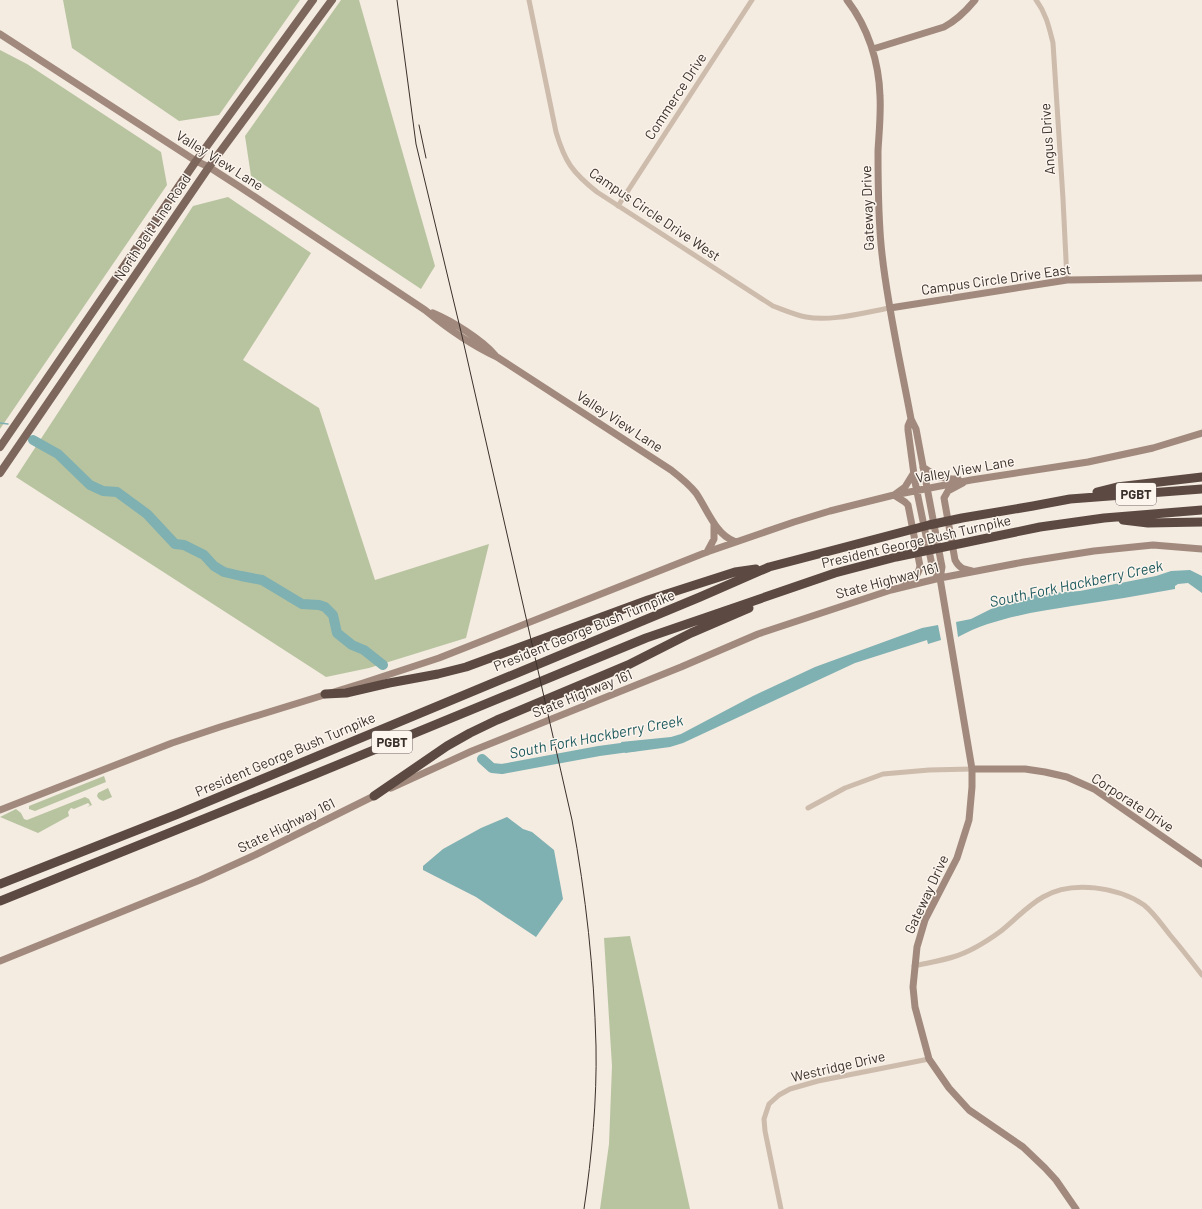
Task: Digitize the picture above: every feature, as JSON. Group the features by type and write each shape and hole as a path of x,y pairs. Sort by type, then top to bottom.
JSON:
{"highway":[{"path":"1070,499 1117,487 1202,477"},
{"name":"President George Bush Turnpike","path":"0,884 178,814 770,567 892,534 962,518 1070,499 1202,489"},
{"name":"President George Bush Turnpike","path":"0,901 328,769 646,638 835,573 896,557 1040,527 1104,518 1202,510"},
{"path":"1104,518 1148,523 1202,522"},
{"path":"324,694 346,693 466,667 648,600 735,572 770,567"},
{"path":"374,796 447,746 490,724 628,665 716,621 770,599 786,589"}],"main road":[{"name":"North Belt Line Road","path":"0,447 196,161 313,0"},
{"name":"North Belt Line Road","path":"0,473 209,167 332,0"},
{"name":"Gateway Drive","path":"847,0 866,31 873,49 878,71 880,96 878,199 882,255 890,308 911,419 916,429 942,567 940,578 972,769 969,820 964,838 957,858 925,920 917,947 913,987 915,1007 929,1058 949,1088 969,1110 1028,1152 1056,1180 1076,1209"},
{"path":"873,49 944,27 968,10 975,0"},
{"name":"Valley View Lane","path":"0,34 196,161 209,167 483,350 497,357 678,475 695,492 722,534 728,539 734,541 830,511 894,495 971,480 1088,462 1153,448 1202,433"},
{"name":"Campus Circle Drive East","path":"890,308 1066,280 1202,278"},
{"name":"Gateway Drive","path":"911,419 908,430 913,474 933,570 940,578"},
{"path":"923,467 944,479 971,480"},
{"path":"891,590 914,579 919,572 920,566 908,505 894,495 905,487 913,474"},
{"path":"971,480 948,491 944,498 957,565 974,572"},
{"path":"707,552 714,539 714,523"},
{"path":"0,810 172,742 439,658 734,541"},
{"name":"State Highway 161","path":"0,961 200,880 256,855 374,796 472,751 681,667 758,634 891,590 940,578 1024,562 1111,549 1153,545 1202,549"},
{"name":"Corporate Drive","path":"972,769 1025,769 1045,772 1067,778 1094,789 1202,864"}],"street":[{"name":"Campus Circle Drive West","path":"529,0 556,132 567,161 576,174 587,184 618,206 761,299 791,313 806,317 833,318 890,308"},
{"name":"Commerce Drive","path":"618,206 752,0"},
{"name":"Angus Drive","path":"1036,0 1048,22 1053,43 1063,199 1066,280"},
{"path":"808,808 844,788 883,774 929,770 972,769"},
{"path":"914,966 952,957 972,949 1001,931 1033,903 1045,896 1058,891 1078,887 1094,887 1121,894 1144,906 1157,918 1201,972"},
{"name":"Westridge Drive","path":"782,1209 765,1132 764,1119 769,1104 779,1095 790,1089 929,1058"}],"green space":[{"path":"63,0 300,0 219,115 179,121 72,48"},
{"path":"341,0 359,0 435,266 421,289 251,176 245,136"},
{"path":"0,50 27,64 161,152 167,185 0,429"},
{"path":"228,197 311,253 243,360 319,408 375,580 489,544 466,638 369,668 326,677 16,477 193,206"},
{"path":"104,776 106,782 35,811 29,809 29,806"},
{"path":"108,788 112,797 103,801 99,799 97,796 98,793"},
{"path":"85,797 89,799 92,805 87,807 90,805 88,803 74,809 71,808 68,812 69,816 38,833 0,817 16,809 21,813 24,819 27,820"},
{"path":"630,936 690,1209 600,1209 609,1144 612,1066 604,938"}],"water":[{"path":"1190,570 1202,576 1202,593 1188,583 1178,584 1175,586 1175,589 1043,611 999,620 971,630 958,637 956,622 971,619 991,609 1038,594 1080,591 1156,576 1171,571"},
{"path":"938,625 941,640 928,644 927,640 855,663 683,743 670,747 625,753 621,742 671,737 681,734 753,696 815,667 922,628"},
{"path":"507,817 523,829 532,832 554,850 563,899 536,937 476,897 423,870 423,866 443,849 481,828"}],"waterway":[{"name":"South Fork Hackberry Creek","path":"0,423 8,424"},
{"name":"South Fork Hackberry Creek","path":"33,440 58,454 90,485 103,491 117,492 147,514 175,544 184,545 204,555 214,566 224,572 262,580 302,604 319,605 325,607 333,615 337,633 352,645 364,650 383,665"},
{"name":"South Fork Hackberry Creek","path":"482,759 492,768 502,769 599,751 636,746"}],"tram line":[{"path":"397,0 416,144 462,336 572,820 581,877 591,961 596,1046 596,1087 593,1128 584,1209"},
{"path":"419,125 426,158"}]}
